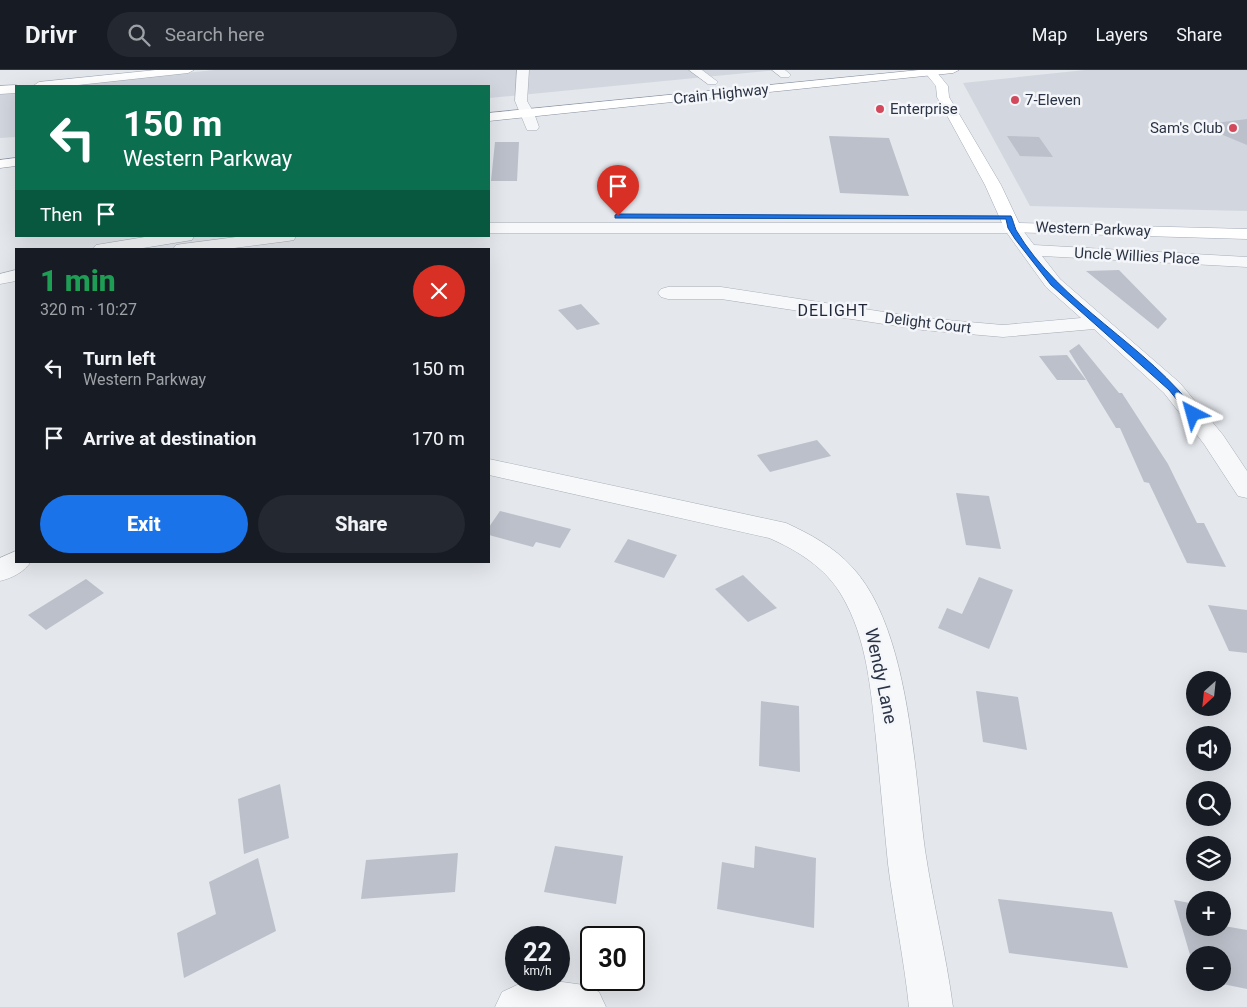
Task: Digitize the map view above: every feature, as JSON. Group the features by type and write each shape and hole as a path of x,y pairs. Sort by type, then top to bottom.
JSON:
{"main road":[{"path":"48,85 188,70"},
{"name":"Crain Highway","path":"490,117 528,114 840,76 953,70"},
{"path":"930,71 924,79 931,90 943,97 993,185 1010,222"},
{"name":"Crain Highway","path":"490,104 712,82 782,73 840,76"},
{"path":"840,76 913,86"},
{"path":"0,90 15,89"},
{"path":"0,164 15,162"},
{"name":"Western Parkway","path":"1010,222 1247,223"},
{"name":"Western Parkway","path":"1010,222 1045,227 1247,234"}],"street":[{"path":"524,70 521,101 528,114 532,128"},
{"path":"695,70 712,82"},
{"name":"Western Parkway","path":"490,217 1010,222"},
{"path":"1010,222 1027,250 1053,283 1172,388 1214,440 1247,490"},
{"name":"Western Parkway","path":"490,228 1010,222"},
{"path":"108,248 180,237"},
{"path":"190,248 280,237"},
{"name":"Uncle Willies Place","path":"1027,250 1247,262"},
{"name":"Delight Court","path":"668,293 721,292 924,324 1003,331 1098,323"},
{"name":"Wendy Lane","path":"490,467 776,530 808,546 825,558 845,577 856,594 872,627 888,691 908,866 931,1007"},
{"path":"0,571 15,563"},
{"path":"517,1007 555,1004 584,1007"}],"shaded area":[{"path":"214,70 777,70 490,98 490,85 73,85"},
{"path":"1085,70 1247,70 1247,211 1030,206 963,83"},
{"path":"15,91 15,137 0,138 0,93"}],"building":[{"name":"Sam's Club","path":"1247,119 1247,145 1199,125"},
{"path":"829,136 889,138 909,196 840,193"},
{"path":"1007,136 1039,137 1053,157 1020,156"},
{"path":"495,142 519,142 517,181 491,181"},
{"path":"1119,270 1167,319 1158,329 1086,271"},
{"path":"581,304 600,324 577,330 558,310"},
{"path":"1079,344 1119,393 1122,393 1168,464 1197,523 1204,523 1226,567 1187,563 1149,483 1144,482 1120,428 1116,428 1069,351"},
{"path":"1067,355 1086,380 1057,380 1039,356"},
{"path":"817,440 831,456 770,472 757,455"},
{"path":"956,493 989,496 1001,549 966,545"},
{"path":"500,511 571,529 560,548 536,542 533,547 490,535 490,526"},
{"path":"628,539 677,555 664,578 614,562"},
{"path":"743,575 777,608 748,622 715,589"},
{"path":"979,577 1013,590 989,649 938,628 947,608 962,614"},
{"path":"86,579 104,593 46,630 28,615"},
{"path":"1208,605 1247,610 1247,653 1229,651"},
{"path":"976,691 1018,697 1027,750 983,742"},
{"path":"761,701 799,706 800,772 759,766"},
{"path":"280,784 289,838 244,854 238,799"},
{"path":"555,846 623,856 616,904 544,892"},
{"path":"755,846 816,858 814,928 717,909 722,862 754,868"},
{"path":"458,853 455,892 361,899 366,860"},
{"path":"258,858 276,931 184,978 177,933 216,914 209,882"},
{"path":"998,899 1112,912 1128,968 1009,953"},
{"path":"1174,900 1186,902 1186,936 1231,936 1231,927 1247,930 1247,989 1231,986 1231,946 1187,946"}],"place":[{"name":"7-Eleven","path":"1015,100"},
{"name":"Enterprise","path":"880,109"},
{"name":"Sam's Club","path":"1233,128"}],"district":[{"name":"DELIGHT","path":"833,310"}],"route":[{"path":"618,216 1009,217 1012,228 1019,239 1053,283 1172,388 1193,414"}]}
